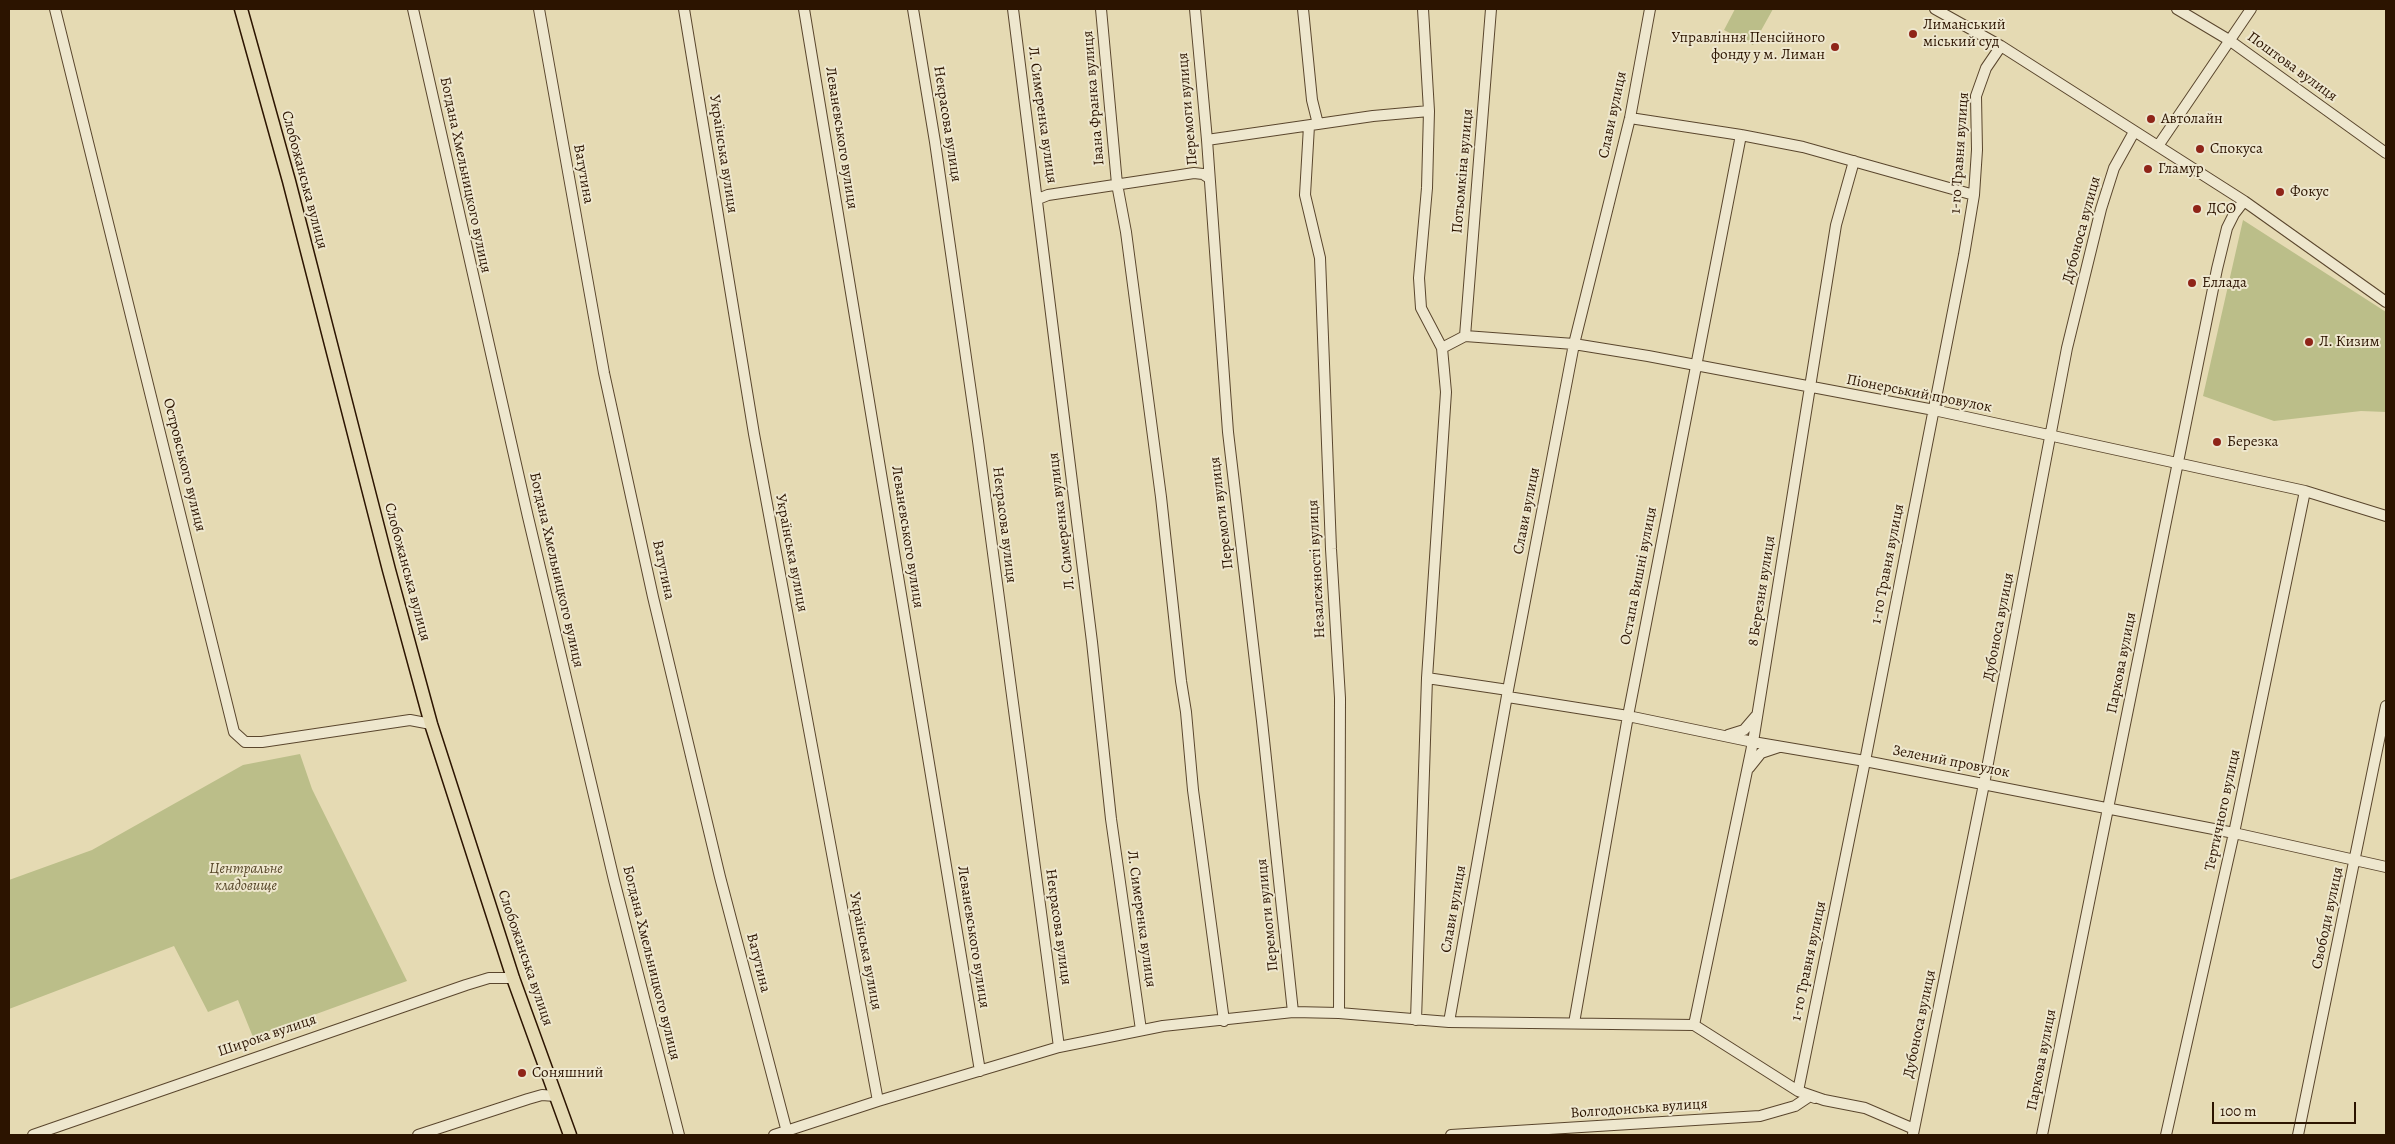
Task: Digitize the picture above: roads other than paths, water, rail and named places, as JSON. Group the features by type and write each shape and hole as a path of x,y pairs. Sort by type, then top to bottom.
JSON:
{"main road":[{"name":"Слобожанська вулиця","path":"241,9 288,181 388,570 431,724 513,978 570,1135"}],"street":[{"name":"Островського вулиця","path":"55,9 234,732 245,742 262,742 410,720 431,724"},
{"name":"Богдана Хмельницкого вулиця","path":"413,9 530,527 614,880 678,1135"},
{"name":"Ватутина","path":"539,9 602,364 653,597 720,877 787,1132"},
{"name":"Українська вулиця","path":"684,9 754,434 878,1101"},
{"name":"Леваневського вулиця","path":"804,9 980,1071"},
{"name":"Некрасова вулиця","path":"913,9 935,142 978,441 1058,1047"},
{"name":"Л. Симеренка вулиця","path":"1013,9 1092,642 1111,819 1141,1030"},
{"name":"Івана Франка вулиця","path":"1101,9 1117,184 1127,241 1161,497 1194,798 1224,1021"},
{"name":"Перемоги вулиця","path":"1195,9 1207,140 1228,432 1262,721 1293,1012"},
{"name":"Незалежності вулиця","path":"1303,9 1314,125 1305,195 1320,258 1330,548 1340,698 1339,1013"},
{"path":"1416,1020 1427,678 1446,392 1442,348 1421,308 1419,278 1427,188 1429,111 1423,9"},
{"name":"Потьомкіна вулиця","path":"1465,336 1491,9"},
{"name":"Слави вулиця","path":"1449,1022 1508,693 1574,344 1630,118 1650,9"},
{"path":"1935,9 2001,46 2244,201 2386,302"},
{"name":"Поштова вулиця","path":"2177,9 2229,40 2386,153"},
{"path":"2158,146 2251,9"},
{"name":"1-го Травня вулиця","path":"1798,1091 1934,410 1974,195 1977,150 1976,96 1986,68 2001,46"},
{"path":"1207,140 1429,111"},
{"path":"1630,118 1803,147 1974,195"},
{"name":"Дубоноса вулиця","path":"1913,1132 1984,784 2067,348 2101,209 2114,168 2134,132"},
{"name":"Остапа Вишні вулиця","path":"1574,1023 1628,716 1740,135"},
{"name":"8 Березня вулиця","path":"1694,1025 1753,742 1836,225 1854,162"},
{"path":"1038,199 1048,195 1194,173 1203,174 1209,178"},
{"name":"Паркова вулиця","path":"2042,1135 2227,228 2234,214 2244,201"},
{"path":"1442,348 1465,336"},
{"name":"Піонерський провулок","path":"1465,336 1574,344 1695,364 1934,410 2050,437 2305,491 2386,516"},
{"name":"Тертичного вулиця","path":"2166,1135 2234,833 2305,491"},
{"name":"Зелений провулок","path":"1427,678 2234,833 2386,866"},
{"name":"Свободи вулиця","path":"2298,1135 2356,860 2386,706"},
{"path":"1723,735 1733,735 1744,730 1757,713"},
{"path":"1746,774 1761,753 1781,746"},
{"name":"Широка вулиця","path":"33,1135 466,985 489,978 513,978"},
{"path":"774,1135 878,1101 1058,1047 1141,1030 1293,1012 1339,1013 1449,1022 1694,1025 1798,1091 1824,1100 1865,1108 1913,1132"},
{"path":"418,1135 528,1099 555,1096"},
{"name":"Волгодонська вулиця","path":"1451,1135 1760,1116 1795,1106 1810,1096 1824,1100"}],"place":[{"name":"Лиманський міський суд","path":"1913,34"},
{"name":"Управління Пенсійного фонду у м. Лиман","path":"1835,47"},
{"name":"Автолайн","path":"2151,119"},
{"name":"Спокуса","path":"2200,149"},
{"name":"Гламур","path":"2148,169"},
{"name":"Фокус","path":"2280,192"},
{"name":"ДСО","path":"2197,209"},
{"name":"Еллада","path":"2192,283"},
{"name":"Л. Кизим","path":"2309,342"},
{"name":"Березка","path":"2217,442"},
{"name":"Соняшний","path":"522,1073"}],"park label":[{"name":"Центральне кладовище","path":"246,878"}]}
